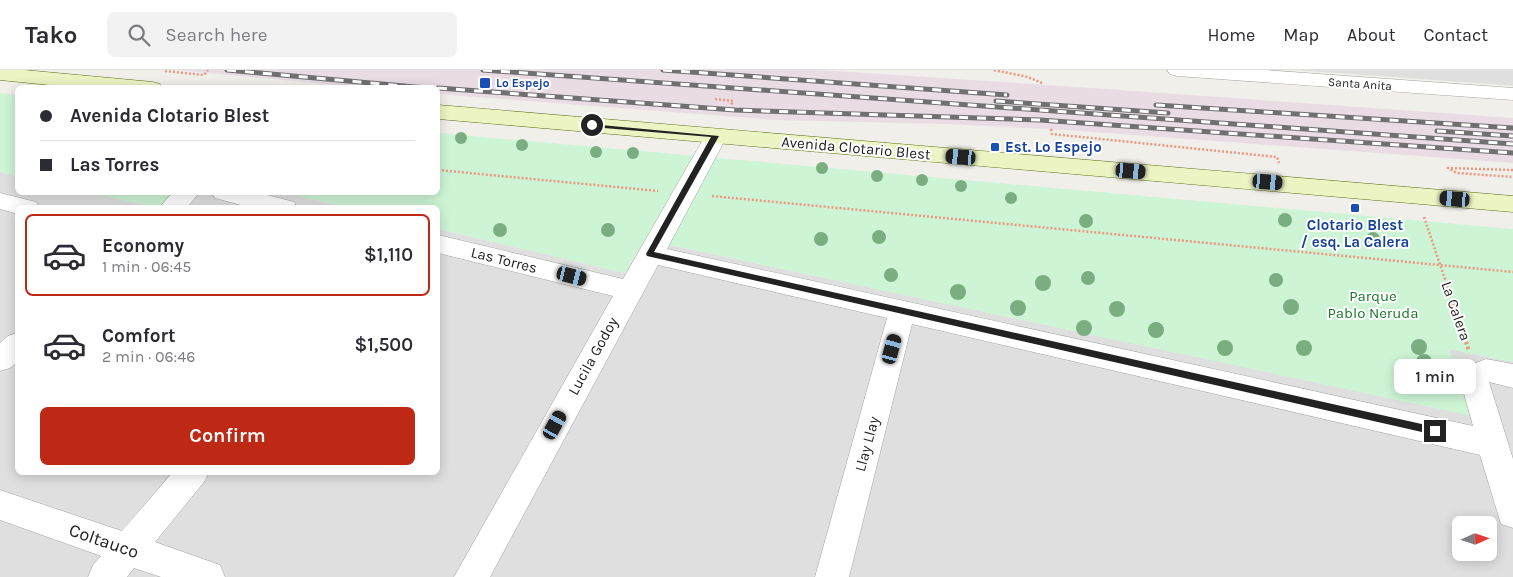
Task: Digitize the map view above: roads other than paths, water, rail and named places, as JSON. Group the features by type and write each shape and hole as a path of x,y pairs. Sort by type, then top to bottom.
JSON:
{"main road":[{"path":"0,74 159,79"},
{"name":"Avenida Clotario Blest","path":"440,112 1513,204"}],"street":[{"name":"Santa Anita","path":"1177,70 1399,79 1513,94"},
{"name":"Lucila Godoy","path":"471,577 716,136"},
{"path":"174,205 185,195"},
{"path":"235,195 273,205"},
{"path":"0,201 15,205"},
{"name":"Las Torres","path":"440,244 629,290"},
{"path":"650,254 1492,444"},
{"name":"Llay Llay","path":"832,577 902,311"},
{"path":"0,360 15,347"},
{"path":"1513,376 1483,370 1476,372 1473,376 1513,512"},
{"path":"105,577 190,475"},
{"name":"Coltauco","path":"0,505 208,577"}],"railway":[{"path":"227,70 393,85"},
{"path":"483,70 1513,144"},
{"path":"663,70 1007,95"},
{"path":"440,88 735,110 1040,120 1513,153"},
{"path":"996,101 1168,113"},
{"path":"1156,105 1513,128"},
{"path":"1437,131 1513,136"}],"place":[{"name":"Lo Espejo","path":"485,83"},
{"name":"Est. Lo Espejo","path":"995,147"},
{"name":"Clotario Blest / esq. La Calera","path":"1355,208"}],"park label":[{"name":"Parque Pablo Neruda","path":"1373,304"}]}
